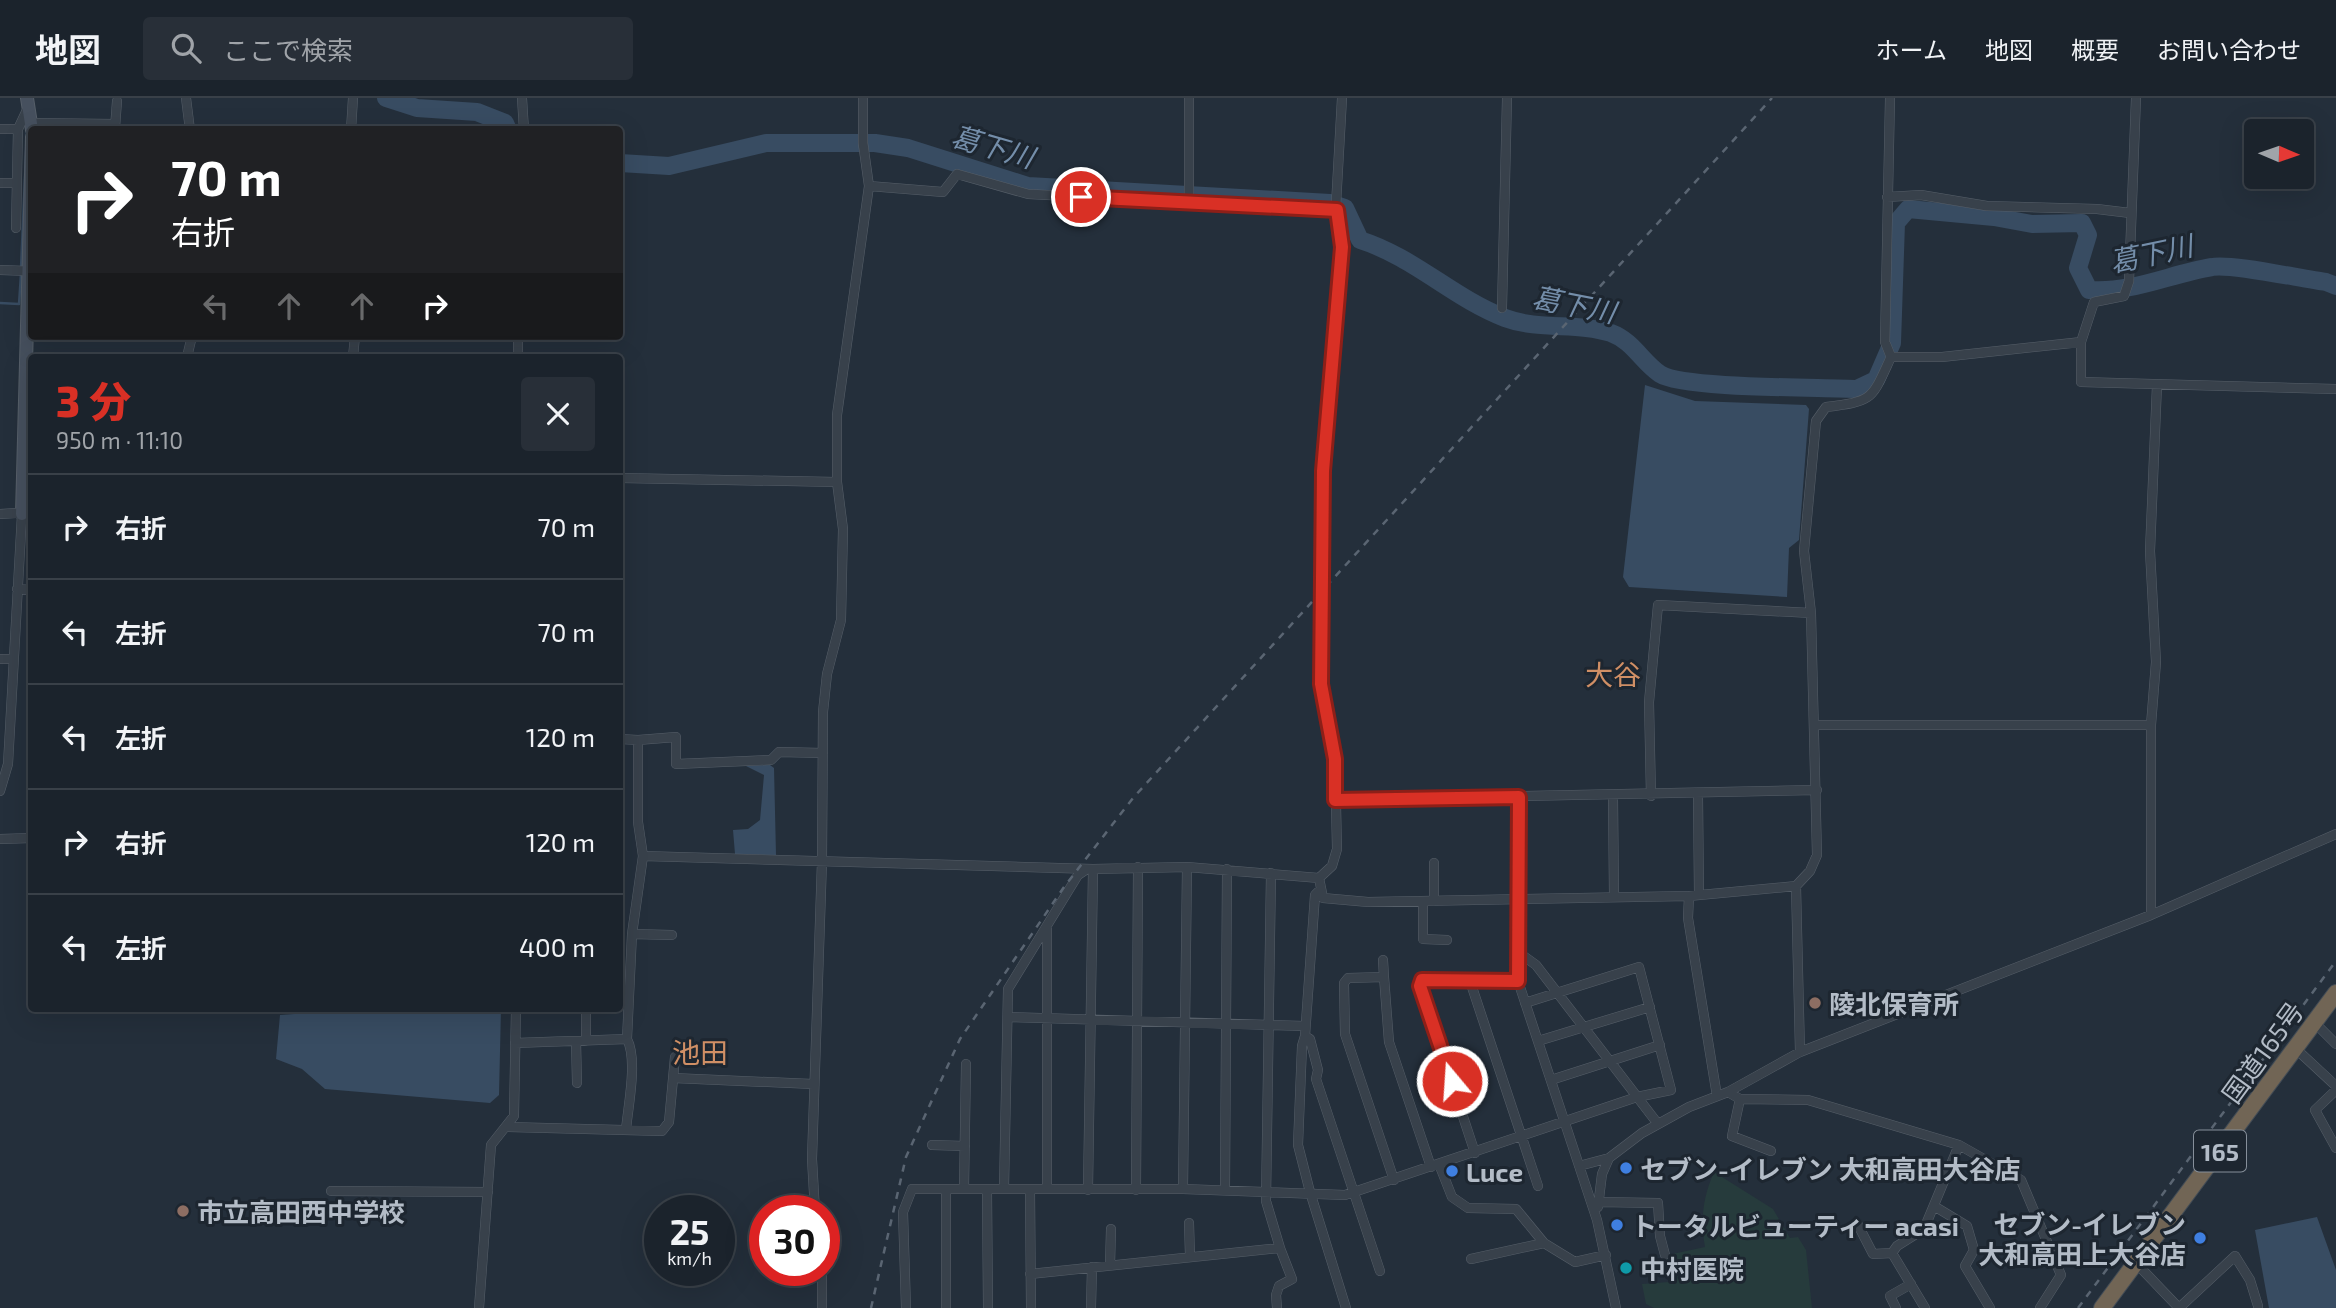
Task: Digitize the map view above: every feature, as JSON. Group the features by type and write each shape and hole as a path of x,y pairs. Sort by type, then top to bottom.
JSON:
{"highway":[{"name":"国道165号","path":"2102,1308 2336,993"}],"street":[{"path":"186,98 190,126"},
{"path":"351,126 353,98"},
{"path":"522,98 524,126"},
{"path":"814,1195 813,1084 822,861 823,753 828,674 841,620 843,529 837,482 837,415 869,186 863,143 863,98"},
{"path":"1189,98 1189,202"},
{"path":"643,856 1090,868 1187,867 1319,878 1332,866 1337,849 1335,759 1321,684 1323,471 1342,247 1337,210 1342,98"},
{"path":"1502,308 1507,98"},
{"path":"1319,878 1323,898 1329,900 1434,901 1689,896 1796,886 1810,871 1817,855 1817,790 1811,613 1804,551 1816,421 1826,407 1864,402 1876,390 1891,356 1885,342 1890,98"},
{"path":"2136,98 2129,281 2124,296 2094,302 2081,342 2081,382 2336,389"},
{"path":"115,126 117,101"},
{"path":"27,104 32,126"},
{"path":"16,228 18,129 27,104"},
{"path":"0,129 18,129"},
{"path":"869,186 943,192 957,174 1028,194 1337,210"},
{"path":"0,183 16,183"},
{"path":"1887,197 1921,195 1987,206 2098,209 2130,213"},
{"path":"0,270 28,271"},
{"path":"1891,356 1942,357 2081,342"},
{"path":"2151,915 2151,725 2156,662 2150,551 2157,385"},
{"path":"0,791 2,776 8,764 17,589 27,513 28,424"},
{"path":"623,478 837,482"},
{"path":"0,514 27,513"},
{"path":"17,589 28,590"},
{"path":"1651,796 1649,702 1658,605 1811,613"},
{"path":"0,659 13,659"},
{"path":"1815,725 2151,725"},
{"path":"623,739 676,737 676,764 771,760 779,752 823,753"},
{"path":"626,1130 631,1047 627,1039 624,984 643,856 638,822 638,740"},
{"path":"1335,800 1613,797 1817,790"},
{"path":"1698,795 1699,895"},
{"path":"1519,797 1518,981 1597,1220 1616,1308"},
{"path":"1613,797 1614,898"},
{"path":"1579,1166 1609,1158 1658,1124 1728,1092 1800,1052 2151,915 2336,834"},
{"path":"0,839 28,838"},
{"path":"1434,863 1434,901"},
{"path":"1136,1190 1138,867"},
{"path":"1183,1189 1187,867"},
{"path":"1004,1189 1007,989 1078,875 1090,868"},
{"path":"1088,1190 1090,868"},
{"path":"1225,1190 1227,869"},
{"path":"1270,873 1266,1190 1280,1248 1292,1279 1279,1286 1276,1295 1278,1308"},
{"path":"1796,886 1800,1052"},
{"path":"1320,890 1315,895 1302,1046 1298,1145 1346,1308"},
{"path":"1689,896 1688,918 1717,1096"},
{"path":"1423,901 1423,939 1447,940"},
{"path":"1046,928 1047,1189"},
{"path":"632,934 672,935"},
{"path":"1518,951 1536,965 1658,1124"},
{"path":"1383,960 1389,1042 1435,1166 1452,1197 1468,1208 1516,1209 1544,1243 1575,1262 1605,1255"},
{"path":"906,1308 903,1212 912,1189 1266,1190 1345,1195 1565,1124 1637,1097 1671,1090 1639,967 1525,1003"},
{"path":"1384,977 1348,978 1344,983 1345,1034 1394,1180"},
{"path":"1475,1153 1420,986 1422,980 1518,981"},
{"path":"1470,981 1538,1186"},
{"path":"1538,1041 1650,1007"},
{"path":"479,1308 491,1146 508,1127 513,1116 516,1012"},
{"path":"577,1083 585,1012"},
{"path":"1008,1017 1185,1021 1268,1025 1305,1031 1310,1039 1318,1070 1316,1079 1380,1271"},
{"path":"2314,1022 2336,1044"},
{"path":"515,1043 627,1039"},
{"path":"1551,1080 1660,1045"},
{"path":"2295,1048 2336,1088 2315,1110 2336,1149"},
{"path":"508,1127 662,1131 669,1122 675,1057"},
{"path":"964,1188 966,1064"},
{"path":"673,1078 813,1084"},
{"path":"1728,1092 1740,1100 1808,1100 1959,1146 2021,1180 2061,1275 2040,1308"},
{"path":"1740,1100 1732,1136 1771,1151"},
{"path":"932,1145 965,1146"},
{"path":"1892,1253 1897,1246 1924,1229 1959,1146"},
{"path":"1597,1220 1602,1174 1609,1158"},
{"path":"946,1189 946,1308"},
{"path":"987,1189 988,1308"},
{"path":"1030,1189 1031,1308"},
{"path":"331,1191 488,1192"},
{"path":"1599,1202 1658,1203 1660,1236 1665,1255"},
{"path":"1934,1206 1967,1226 1974,1250 1965,1266 1990,1308"},
{"path":"1189,1223 1190,1256"},
{"path":"1857,1223 1873,1254 1892,1253"},
{"path":"1111,1229 1111,1265"},
{"path":"1471,1259 1544,1243"},
{"path":"1030,1274 1280,1248"},
{"path":"1892,1253 1926,1308"},
{"path":"2136,1263 2179,1308 2235,1256 2250,1280 2258,1306"},
{"path":"1091,1267 1091,1308"},
{"path":"1896,1308 1890,1296 1911,1284"},
{"path":"822,1286 822,1308"}],"green space":[{"path":"1714,1172 1773,1209 1790,1238 1798,1237 1806,1250 1812,1308 1654,1308 1646,1304 1642,1284 1669,1282 1663,1256 1705,1247 1704,1209"}],"water":[{"path":"1645,385 1695,401 1806,405 1809,409 1799,540 1789,548 1787,597 1629,587 1623,577"},
{"path":"770,765 774,768 776,855 735,854 733,830 748,829 760,820 764,775 746,766"},
{"path":"501,1012 499,1095 490,1103 325,1089 302,1069 276,1059 280,1015"},
{"path":"2317,1217 2336,1270 2336,1308 2269,1308 2255,1230"}],"waterway":[{"name":"葛下川","path":"386,98 417,108 477,112 505,123 506,126"},
{"name":"葛下川","path":"21,268 27,131"},
{"name":"葛下川","path":"623,163 669,166 766,143 875,143 908,148 1028,186 1330,203 1345,208 1360,240 1380,247 1486,310 1518,322 1611,333 1631,346 1660,374 1674,379 1723,385 1857,389 1876,380 1892,343 1896,223 1908,209 1994,217 2032,224 2082,223 2088,235 2078,268 2089,290 2121,289 2221,266 2326,282 2336,286"},
{"name":"葛下川","path":"0,303 19,304 21,274"}],"railway":[{"path":"871,1308 906,1157 960,1039 1064,887 1133,798 1772,98"},
{"path":"2078,1308 2336,961"}],"place":[{"name":"陵北保育所","path":"1815,1003"},
{"name":"セブン-イレブン 大和高田大谷店","path":"1626,1168"},
{"name":"Luce","path":"1452,1171"},
{"name":"市立高田西中学校","path":"183,1211"},
{"name":"トータルビューティー acasi","path":"1617,1225"},
{"name":"セブン-イレブン 大和高田上大谷店","path":"2200,1238"},
{"name":"中村医院","path":"1626,1268"}],"district":[{"name":"大谷","path":"1613,674"},
{"name":"池田","path":"700,1052"}],"route":[{"path":"1081,197 1337,210 1342,247 1323,471 1321,684 1335,759 1335,800 1519,797 1518,981 1422,980 1420,986 1452,1081"}]}
